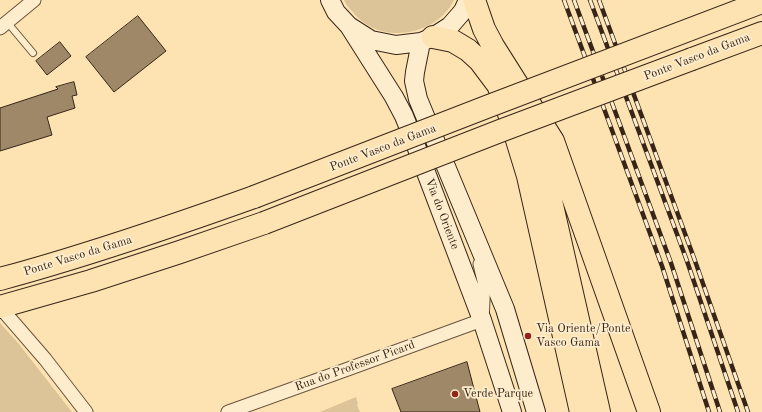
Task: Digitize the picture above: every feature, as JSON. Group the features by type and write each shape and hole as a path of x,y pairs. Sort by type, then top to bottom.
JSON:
{"highway":[{"path":"474,0 488,37 553,141 649,412"},
{"name":"Ponte Vasco da Gama","path":"0,279 92,252 254,197 762,2"},
{"name":"Ponte Vasco da Gama","path":"0,307 91,281 264,223 500,131 762,33"},
{"path":"427,40 452,41 460,45 480,62 498,85 503,97 528,176 581,412"},
{"path":"692,59 762,44"},
{"path":"506,67 544,170 599,412"}],"street":[{"path":"4,25 34,0"},
{"path":"330,0 336,12 349,26 371,40 396,45 427,40 450,26 463,11 468,0"},
{"name":"Via do Oriente","path":"349,26 394,97 404,116 482,320 512,412"},
{"name":"Via do Oriente","path":"427,40 414,77 417,95 505,309 535,408"},
{"path":"468,220 484,281 482,320 504,342 535,408"},
{"path":"0,307 45,359 86,412"},
{"name":"Rua do Professor Picard","path":"228,412 482,320"}],"lane":[{"path":"4,25 33,54"}],"shaded area":[{"path":"344,0 454,0 441,17 432,24 411,32 400,33 378,30 367,25 355,15"},
{"path":"0,323 18,343 72,412 0,412"},
{"path":"356,397 360,412 320,412"}],"building":[{"path":"138,16 166,51 114,92 86,57"},
{"path":"60,42 71,56 47,75 36,61"},
{"path":"74,82 77,95 72,96 75,108 47,117 52,135 0,151 0,108 58,89 56,87"},
{"name":"Verde Parque","path":"467,362 480,412 401,412 392,389"}],"railway":[{"path":"564,0 662,266 709,412"},
{"path":"574,0 671,263 720,412"},
{"path":"590,0 687,261 738,412"},
{"path":"599,0 694,258 748,412"}],"place":[{"name":"Via Oriente/Ponte Vasco Gama","path":"528,336"},
{"name":"Verde Parque","path":"455,394"}]}
